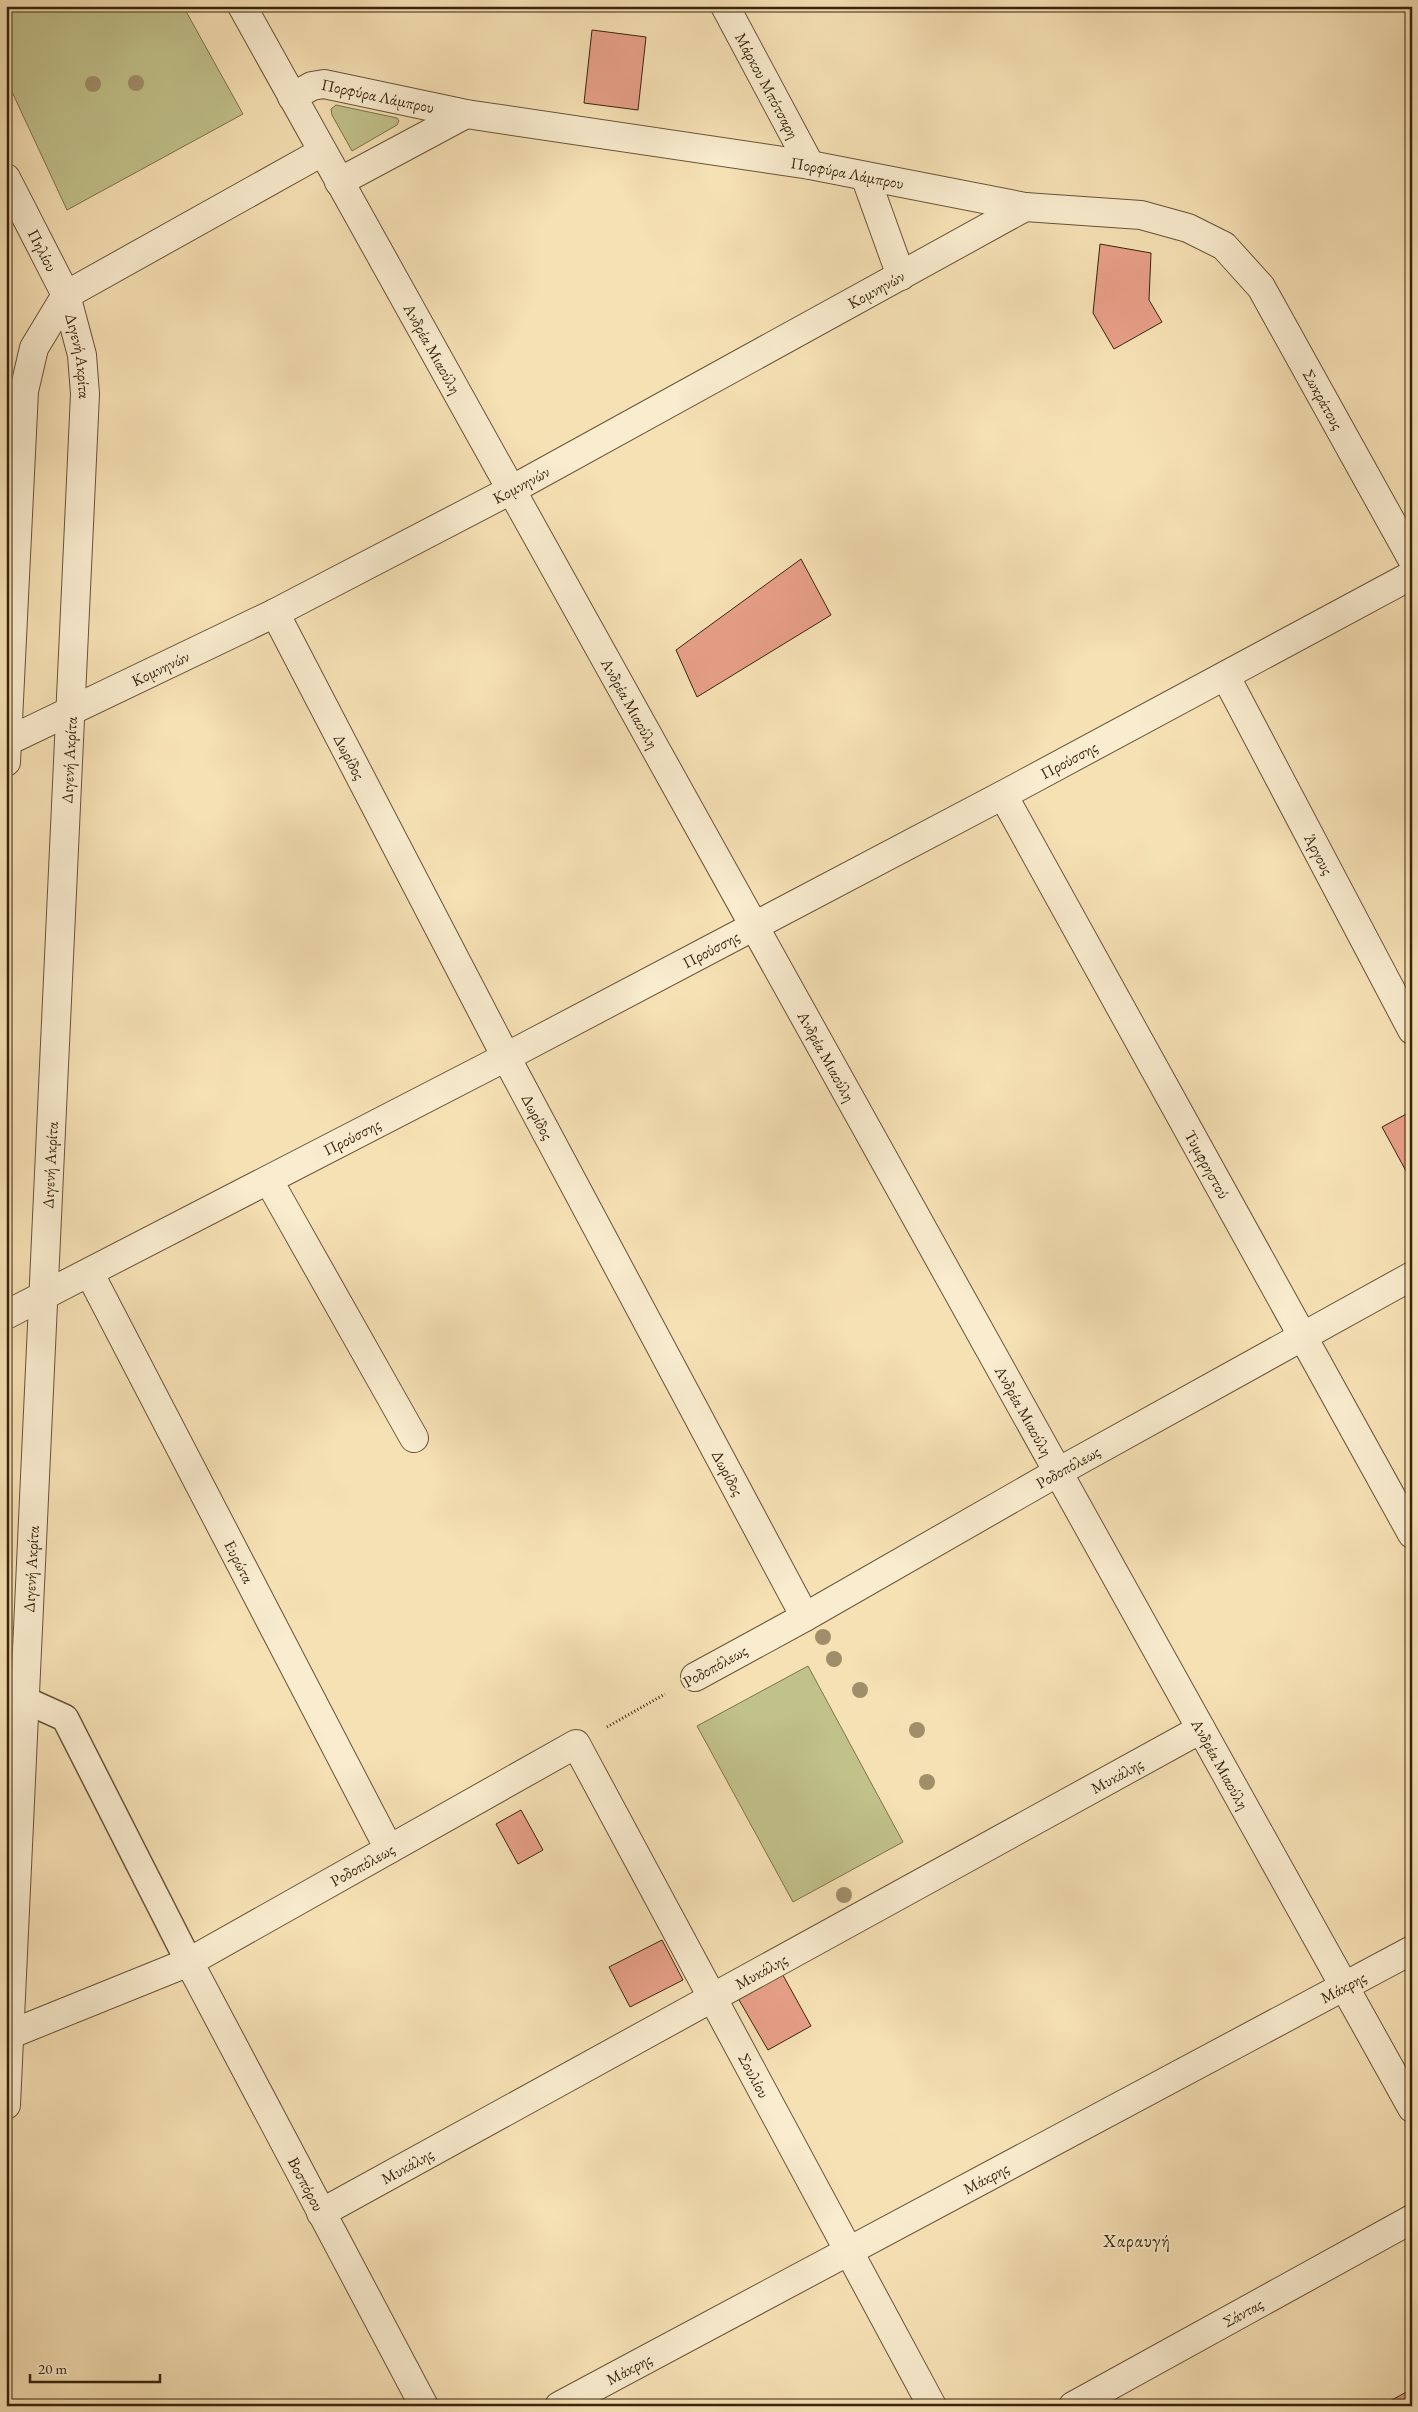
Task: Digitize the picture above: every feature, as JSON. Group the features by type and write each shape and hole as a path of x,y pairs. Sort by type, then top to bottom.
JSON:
{"street":[{"name":"Ανδρέα Μιαούλη","path":"242,6 1412,2108"},
{"name":"Μάρκου Μπότσαρη","path":"725,6 810,165"},
{"name":"Πορφύρα Λάμπρου","path":"292,97 312,86 324,84 466,114 810,165 1025,207 1141,215 1188,228 1224,246"},
{"name":"Πορφύρα Λάμπρου","path":"339,182 466,114"},
{"name":"Διγενή Ακρίτα","path":"7,749 8,689 24,391 34,348 66,295 322,152"},
{"path":"865,176 901,276"},
{"name":"Πηλίου","path":"6,178 66,295"},
{"name":"Κομνηνών","path":"7,749 71,712 274,613 511,490 1025,207"},
{"name":"Σωκράτους","path":"1224,246 1260,287 1412,560"},
{"name":"Διγενή Ακρίτα","path":"6,2105 86,394 82,355 66,295"},
{"name":"Προύσσης","path":"6,1315 44,1294 90,1274 754,927 1226,677 1412,575"},
{"name":"Δωρίδος","path":"274,613 506,1057 805,1617"},
{"name":"Άργους","path":"1226,677 1412,1030"},
{"name":"Τυμφρηστού","path":"1003,795 1412,1534"},
{"path":"269,1181 414,1438"},
{"name":"Ευρώτα","path":"90,1274 389,1849"},
{"name":"Ροδοπόλεως","path":"695,1677 805,1617 1058,1472 1412,1276"},
{"path":"25,1700 65,1718 189,1962"},
{"name":"Μυκάλης","path":"321,2213 1201,1729"},
{"name":"Ροδοπόλεως","path":"8,2036 189,1962 576,1744"},
{"name":"Σουλίου","path":"576,1744 932,2406"},
{"name":"Μάκρης","path":"559,2406 1412,1950"},
{"name":"Βοσπόρου","path":"189,1962 424,2406"},
{"name":"Σάντας","path":"1073,2406 1412,2219"}],"path":[{"name":"Ροδοπόλεως","path":"576,1744 695,1677"}],"green space":[{"path":"6,6 183,6 243,114 67,210 6,79"},
{"path":"336,105 397,118 399,121 397,125 352,151 332,115 331,109"},
{"path":"808,1666 903,1842 793,1902 697,1726"}],"building":[{"path":"592,30 646,37 638,110 584,103"},
{"path":"1100,244 1151,253 1149,300 1162,322 1114,349 1093,313"},
{"path":"801,559 831,615 697,697 676,650"},
{"path":"1412,1111 1412,1182 1382,1127"},
{"path":"521,1810 543,1850 518,1864 496,1824"},
{"path":"662,1940 683,1980 630,2007 609,1967"},
{"path":"779,1968 811,2026 768,2050 735,1993"},
{"path":"1412,2389 1412,2406 1393,2406 1390,2401"}],"district":[{"name":"Χαραυγή","path":"1137,2240"}]}
